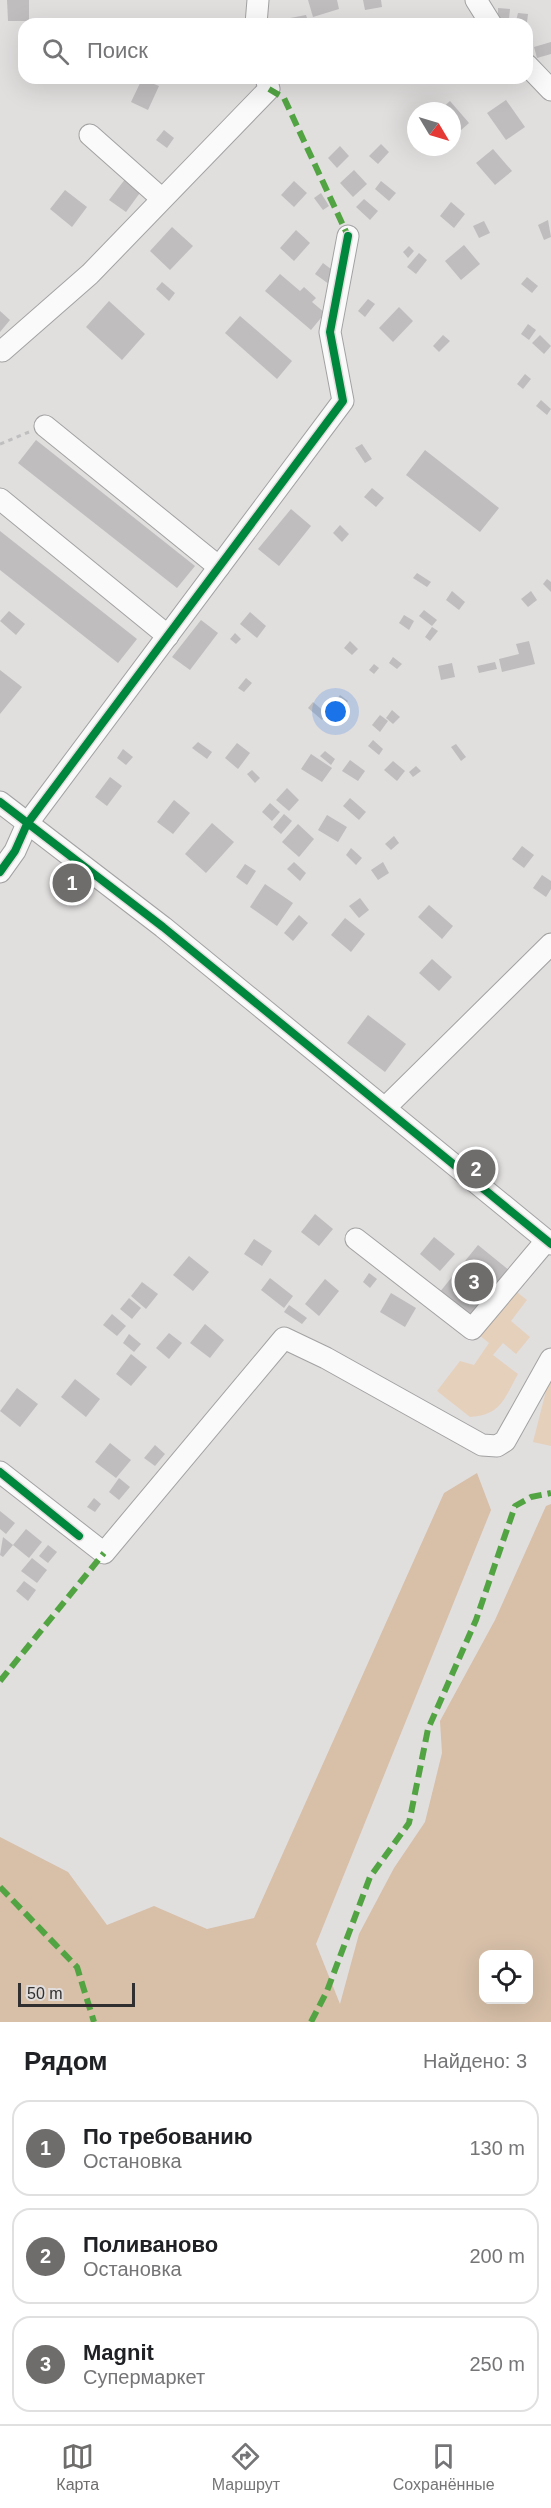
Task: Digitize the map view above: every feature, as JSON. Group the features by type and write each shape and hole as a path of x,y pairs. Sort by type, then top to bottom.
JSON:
{"street":[{"path":"256,18 258,0"},
{"path":"476,0 487,18"},
{"path":"533,71 551,90"},
{"path":"2,351 90,273 269,89 268,84"},
{"path":"90,135 161,198"},
{"path":"0,872 15,851 27,824 343,401 330,332 348,236"},
{"path":"45,426 219,567"},
{"path":"0,498 168,636"},
{"path":"0,802 172,934 549,1242 472,1329 356,1239"},
{"path":"386,1107 551,945"},
{"path":"0,1472 79,1536 104,1553 284,1338 336,1364 482,1445 497,1446 505,1440 548,1371"}],"path":[{"path":"0,444 45,426"}],"shaded area":[{"path":"513,1289 527,1300 511,1321 530,1337 516,1354 503,1343 493,1355 518,1374 505,1398 495,1409 480,1416 470,1417 437,1391 460,1361 474,1365 489,1343 479,1335"},
{"path":"548,1383 551,1383 551,1446 533,1442"},
{"path":"477,1473 491,1510 316,1944 340,2004 359,1934 394,1868 425,1822 442,1753 440,1721 495,1620 546,1506 551,1504 551,2022 0,2022 0,1837 68,1872 107,1925 154,1906 207,1929 254,1918 444,1493"}],"building":[{"path":"7,0 29,0 29,18 8,21"},
{"path":"308,0 337,0 339,9 313,17"},
{"path":"363,0 381,0 382,7 365,10"},
{"path":"498,8 510,9 509,18 498,18"},
{"path":"518,13 528,14 528,18 517,18"},
{"path":"306,15 307,18 290,18"},
{"path":"551,42 551,54 537,58 534,47"},
{"path":"140,84 159,86 148,110 131,102"},
{"path":"506,100 525,127 506,140 487,113"},
{"path":"461,114 469,123 461,130"},
{"path":"164,130 174,138 167,148 156,140"},
{"path":"381,144 389,152 378,164 369,156"},
{"path":"340,146 349,156 337,168 328,158"},
{"path":"493,149 512,171 495,185 476,163"},
{"path":"354,170 367,184 353,197 340,183"},
{"path":"126,178 142,190 126,212 109,200"},
{"path":"294,181 307,193 294,207 281,195"},
{"path":"381,181 396,193 389,201 375,189"},
{"path":"65,190 87,207 72,227 50,209"},
{"path":"321,193 329,206 323,210 314,198"},
{"path":"364,199 378,211 370,220 356,207"},
{"path":"451,202 465,214 454,228 440,216"},
{"path":"548,220 551,237 544,240 538,225"},
{"path":"484,221 490,233 479,238 473,226"},
{"path":"172,227 193,246 170,270 150,251"},
{"path":"296,230 310,243 294,261 280,248"},
{"path":"464,245 480,264 461,280 445,261"},
{"path":"409,246 414,251 408,258 403,252"},
{"path":"419,253 427,260 416,274 407,267"},
{"path":"323,263 340,276 333,287 315,274"},
{"path":"280,274 300,291 304,287 316,298 312,302 325,313 311,330 265,291"},
{"path":"527,277 538,286 532,293 521,284"},
{"path":"162,282 175,293 169,301 156,289"},
{"path":"368,299 375,304 365,317 358,311"},
{"path":"109,301 145,334 122,360 86,327"},
{"path":"399,307 413,321 393,342 379,328"},
{"path":"0,311 10,320 0,332"},
{"path":"240,316 292,361 277,379 225,333"},
{"path":"528,324 536,330 529,340 521,334"},
{"path":"443,335 450,341 439,352 433,346"},
{"path":"540,335 551,346 544,354 532,343"},
{"path":"525,374 531,379 523,389 517,384"},
{"path":"541,400 551,409 547,415 536,406"},
{"path":"36,440 195,566 177,588 18,463"},
{"path":"362,444 372,459 365,463 355,448"},
{"path":"425,450 499,508 480,532 406,475"},
{"path":"372,488 384,498 376,507 364,497"},
{"path":"291,509 311,526 279,566 258,549"},
{"path":"340,525 349,534 342,542 333,533"},
{"path":"0,531 137,639 118,663 0,570"},
{"path":"417,573 431,582 427,587 413,578"},
{"path":"547,579 551,582 551,592 543,584"},
{"path":"452,591 465,602 459,610 446,600"},
{"path":"531,591 537,600 528,607 521,599"},
{"path":"424,610 437,620 432,626 419,616"},
{"path":"9,611 25,624 16,635 0,621"},
{"path":"250,612 266,626 257,638 240,624"},
{"path":"404,615 414,621 409,630 399,623"},
{"path":"201,620 218,633 190,670 172,657"},
{"path":"432,627 438,631 430,641 425,637"},
{"path":"235,633 241,639 236,644 230,639"},
{"path":"350,641 358,649 352,655 344,648"},
{"path":"529,641 535,664 502,672 499,659 519,654 516,644"},
{"path":"393,657 402,664 397,669 389,663"},
{"path":"495,662 497,669 479,673 477,666"},
{"path":"452,663 455,677 441,680 438,666"},
{"path":"374,664 379,668 374,674 369,670"},
{"path":"0,670 22,687 0,714"},
{"path":"246,678 252,683 244,692 238,688"},
{"path":"340,695 348,701 340,712 332,706"},
{"path":"313,702 327,714 322,720 308,708"},
{"path":"392,710 400,717 393,724 386,718"},
{"path":"380,715 388,721 380,732 372,725"},
{"path":"373,740 383,749 379,755 368,746"},
{"path":"198,742 212,752 207,759 192,748"},
{"path":"237,743 250,753 238,769 225,758"},
{"path":"456,744 466,757 461,761 451,747"},
{"path":"123,749 133,757 126,765 117,758"},
{"path":"325,751 335,759 331,765 320,756"},
{"path":"311,754 332,768 322,782 301,769"},
{"path":"350,760 365,771 358,781 342,771"},
{"path":"393,761 405,771 397,781 384,770"},
{"path":"416,766 421,771 413,777 409,772"},
{"path":"252,770 260,778 255,783 247,774"},
{"path":"110,777 122,786 107,806 95,797"},
{"path":"287,788 299,800 289,811 276,800"},
{"path":"350,798 366,812 359,820 343,806"},
{"path":"174,800 190,813 173,834 157,822"},
{"path":"270,803 280,812 272,821 262,812"},
{"path":"284,814 292,821 281,834 273,827"},
{"path":"327,815 347,827 338,842 318,830"},
{"path":"212,823 234,842 206,873 185,854"},
{"path":"298,824 314,839 299,857 282,842"},
{"path":"394,836 399,843 391,850 385,844"},
{"path":"522,846 534,855 524,868 512,859"},
{"path":"351,848 362,858 356,865 346,855"},
{"path":"294,862 306,873 300,881 287,869"},
{"path":"383,862 389,873 378,880 371,870"},
{"path":"245,864 256,871 247,885 236,877"},
{"path":"542,875 551,881 551,889 546,897 533,888"},
{"path":"265,884 293,903 277,926 250,907"},
{"path":"360,898 369,910 359,918 349,906"},
{"path":"429,905 453,926 442,939 418,917"},
{"path":"299,915 308,923 293,941 284,933"},
{"path":"345,918 365,934 351,952 331,935"},
{"path":"432,959 452,977 439,991 419,973"},
{"path":"368,1015 406,1044 385,1072 347,1043"},
{"path":"315,1214 333,1229 319,1246 301,1232"},
{"path":"434,1237 455,1254 440,1271 420,1254"},
{"path":"254,1239 272,1251 262,1266 244,1254"},
{"path":"478,1245 510,1271 471,1320 439,1293"},
{"path":"189,1256 209,1272 193,1291 173,1275"},
{"path":"369,1273 377,1279 370,1288 363,1282"},
{"path":"270,1278 293,1296 284,1308 261,1290"},
{"path":"325,1279 339,1291 319,1316 305,1304"},
{"path":"142,1282 158,1294 146,1309 131,1296"},
{"path":"391,1293 416,1308 405,1327 380,1312"},
{"path":"129,1298 141,1308 132,1319 120,1309"},
{"path":"289,1305 307,1318 302,1324 284,1312"},
{"path":"112,1314 126,1326 117,1336 103,1325"},
{"path":"205,1324 224,1340 210,1358 190,1343"},
{"path":"169,1333 182,1343 169,1359 156,1348"},
{"path":"129,1334 141,1344 134,1352 123,1343"},
{"path":"131,1354 147,1367 131,1386 116,1374"},
{"path":"75,1379 100,1399 86,1417 61,1397"},
{"path":"17,1388 38,1404 20,1427 0,1411"},
{"path":"110,1443 131,1460 116,1478 95,1462"},
{"path":"155,1445 165,1454 155,1466 144,1458"},
{"path":"119,1478 130,1487 119,1500 109,1492"},
{"path":"94,1498 101,1504 95,1512 87,1507"},
{"path":"0,1511 15,1523 6,1534 0,1529"},
{"path":"26,1529 42,1542 29,1558 13,1545"},
{"path":"3,1537 13,1545 3,1557 0,1555"},
{"path":"48,1545 57,1552 48,1563 39,1556"},
{"path":"32,1558 47,1570 37,1583 21,1571"},
{"path":"24,1581 36,1590 28,1601 16,1591"}],"marked path":[{"path":"269,89 284,98 348,236"},
{"path":"311,2022 327,1991 370,1877 409,1823 428,1729 476,1620 515,1506 531,1497 551,1493"},
{"path":"0,1681 104,1553"},
{"path":"0,1887 77,1967 94,2022"}],"cycle path":[{"path":"0,872 15,851 27,824 343,401 330,332 348,236"},
{"path":"0,802 163,927 551,1244"},
{"path":"0,1472 79,1536"}],"place":[{"name":"По требованию","path":"72,883"},
{"name":"Поливаново","path":"476,1169"},
{"name":"Magnit","path":"474,1282"}]}
